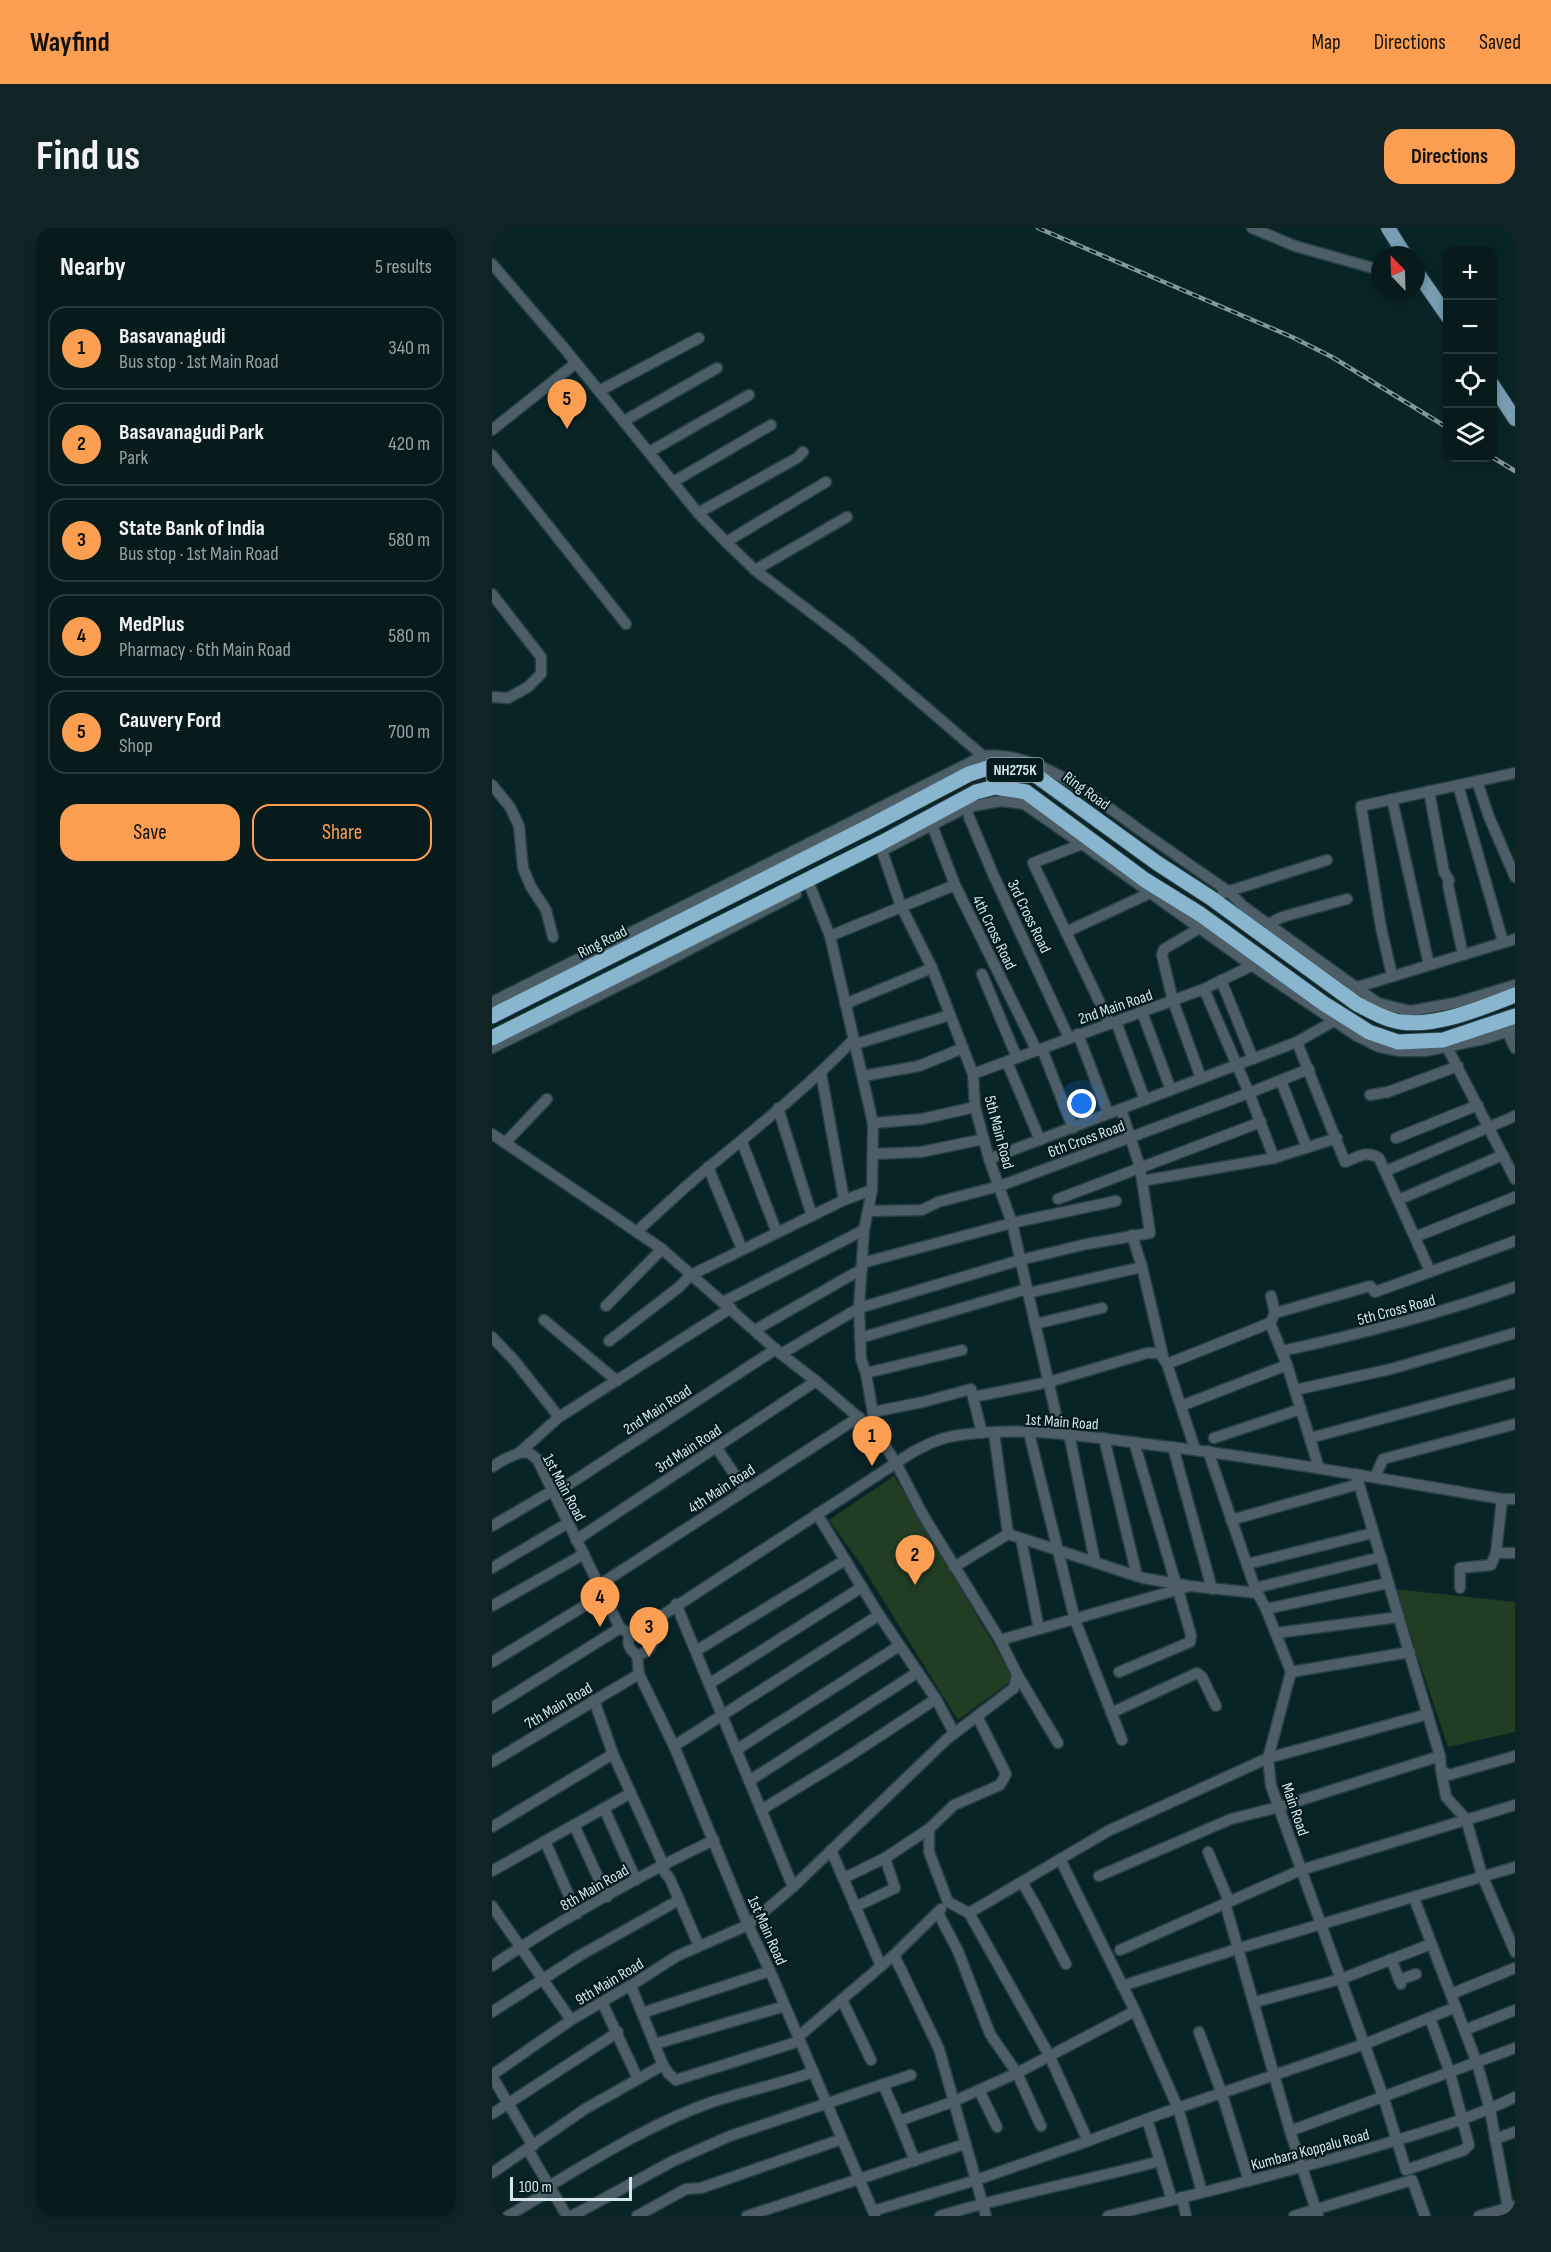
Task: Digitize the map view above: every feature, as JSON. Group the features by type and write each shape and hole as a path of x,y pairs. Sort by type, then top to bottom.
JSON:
{"highway":[{"name":"Ring Road","path":"492,1016 872,825 969,774 988,761 1034,774 1314,972 1348,990 1357,1004 1401,1022 1440,1020 1515,995"},
{"name":"NH275K","path":"492,1038 881,843 976,792 995,787 1026,792 1145,880 1200,914 1257,962 1300,986 1336,1017 1369,1032 1398,1042 1443,1040 1515,1016"},
{"path":"1300,986 1314,972"}],"main road":[{"path":"1389,228 1400,246"},
{"path":"1425,283 1443,310"},
{"path":"1497,392 1515,419"}],"street":[{"path":"1252,228 1295,246 1371,267"},
{"path":"492,264 698,513 755,570 850,642 988,761 995,787"},
{"path":"1425,288 1430,290"},
{"path":"599,391 699,338"},
{"path":"492,430 576,363"},
{"path":"624,421 717,368"},
{"path":"649,452 749,395"},
{"path":"673,482 771,425"},
{"path":"698,513 803,452"},
{"path":"492,455 626,624"},
{"path":"726,542 826,482"},
{"path":"755,570 847,517"},
{"path":"492,594 541,657 541,674 528,687 508,698 492,697"},
{"path":"492,1002 988,761 995,755 1015,758 1062,777 1228,891 1243,906 1348,990 1378,1003 1410,1011 1455,1004 1515,985"},
{"path":"1392,975 1381,928 1361,806 1515,773"},
{"path":"1477,781 1489,818 1515,877"},
{"path":"1458,784 1503,942"},
{"path":"492,785 510,807 519,826 523,868 531,887 546,910 553,937"},
{"path":"1429,791 1463,955"},
{"path":"1392,799 1428,965"},
{"path":"492,1048 644,973 967,807 1001,801 1024,804 1200,928 1257,962 1379,1047 1400,1051 1426,1051 1484,1040 1511,1030 1515,1048"},
{"name":"3rd Cross Road","path":"967,807 993,874 1074,1036 1108,1113"},
{"name":"4th Cross Road","path":"932,825 955,885 1040,1050 1073,1128"},
{"path":"1082,844 1033,863 1113,1023 1145,1100"},
{"name":"5th Main Road","path":"882,851 901,906 932,968 973,1074 975,1107 989,1160 1012,1223 1048,1382 1065,1433 1095,1562"},
{"path":"1211,898 1327,860"},
{"path":"830,936 955,885"},
{"path":"810,886 830,936 873,1123 872,1190 864,1230 860,1338 861,1359 866,1373 876,1432"},
{"path":"1066,932 1150,893"},
{"path":"1268,924 1282,917 1347,899"},
{"path":"1200,928 1164,949 1162,960 1173,1001 1201,1078"},
{"path":"1348,990 1515,939"},
{"name":"2nd Main Road","path":"973,1074 1204,989 1257,962"},
{"path":"845,1004 932,968"},
{"path":"982,974 1040,1140"},
{"path":"1221,980 1253,1059"},
{"path":"1204,989 1250,1093 1275,1158"},
{"path":"1142,1012 1172,1090"},
{"path":"637,1231 708,1167 742,1142 855,1042 950,1015"},
{"path":"989,1160 1297,1042 1336,1017"},
{"path":"1297,1042 1346,1162 1372,1154 1379,1158 1430,1271"},
{"path":"1447,1047 1488,1126 1508,1158 1515,1179"},
{"path":"863,1076 919,1066 963,1048"},
{"path":"1370,1095 1388,1092 1458,1066"},
{"name":"6th Cross Road","path":"869,1211 922,1210 938,1202 1000,1186 1309,1069"},
{"path":"822,1073 844,1200"},
{"path":"1281,1081 1307,1148"},
{"path":"505,1143 547,1099"},
{"path":"1396,1138 1478,1105"},
{"path":"873,1123 922,1119 975,1107"},
{"path":"778,1108 812,1216"},
{"path":"1121,1109 1140,1167 1150,1233 1132,1235 1165,1360 1195,1449"},
{"path":"1386,1171 1515,1116"},
{"path":"1058,1199 1261,1122"},
{"path":"492,1134 662,1250 779,1352 876,1432 896,1463 923,1515 1000,1640 1017,1674 1058,1743"},
{"path":"1142,1181 1275,1158 1336,1138"},
{"path":"873,1154 921,1152 984,1139"},
{"path":"742,1142 777,1233"},
{"path":"1398,1200 1508,1158"},
{"path":"708,1167 742,1249"},
{"path":"609,1341 691,1275 844,1200 872,1190"},
{"path":"1415,1237 1515,1197"},
{"path":"755,1330 862,1266 1012,1223 1116,1201"},
{"path":"519,1453 559,1417 727,1305 864,1230"},
{"name":"2nd Main Road","path":"492,1526 553,1492 779,1352 860,1308 1020,1260 1132,1235"},
{"path":"1165,1360 1273,1318 1370,1286 1375,1292 1515,1241"},
{"path":"606,1306 662,1250"},
{"path":"860,1338 1028,1291 1142,1267"},
{"name":"5th Cross Road","path":"1282,1351 1410,1321 1515,1287"},
{"path":"1272,1296 1273,1318 1282,1351 1319,1468"},
{"path":"1035,1323 1102,1308"},
{"path":"544,1320 616,1380"},
{"path":"1295,1390 1391,1368 1515,1333"},
{"path":"492,1337 514,1360 559,1417"},
{"path":"866,1373 962,1350"},
{"path":"973,1397 1048,1382 1147,1353 1160,1353 1165,1360"},
{"path":"1181,1406 1287,1365"},
{"name":"3rd Main Road","path":"576,1540 816,1381"},
{"path":"1310,1438 1515,1383"},
{"path":"873,1412 971,1389 982,1433"},
{"path":"1214,1438 1301,1409"},
{"name":"4th Main Road","path":"601,1590 745,1490 859,1416"},
{"path":"1375,1477 1383,1459 1515,1424"},
{"path":"1029,1432 1075,1620 1122,1740"},
{"path":"994,1433 1008,1534"},
{"name":"1st Main Road","path":"492,1708 625,1631 656,1620 676,1604 896,1463 934,1441 959,1435 1065,1433 1195,1449 1319,1468 1358,1479 1375,1477 1502,1499 1515,1499"},
{"path":"1104,1438 1137,1576"},
{"path":"1119,1672 1190,1642 1191,1635 1134,1442"},
{"path":"716,1447 745,1490"},
{"path":"1173,1447 1212,1588"},
{"path":"1208,1451 1247,1564 1291,1672 1410,1652"},
{"name":"1st Main Road","path":"492,1467 519,1453 528,1452 537,1459 601,1590 625,1631 630,1646 637,1655 639,1674 674,1746 748,1925 874,2214"},
{"path":"1232,1520 1358,1479 1440,1756 1446,1797 1466,1819 1482,1875 1512,1939 1515,1952"},
{"path":"1460,1588 1460,1568 1491,1565 1496,1553 1502,1499"},
{"path":"817,1514 879,1615 936,1699 954,1733"},
{"path":"492,1568 568,1523"},
{"path":"1247,1564 1373,1533"},
{"path":"954,1567 1008,1534"},
{"path":"1008,1534 1177,1587"},
{"path":"1021,1539 1039,1629"},
{"path":"1496,1553 1515,1553"},
{"path":"492,1606 584,1554"},
{"path":"1000,1640 1075,1620 1177,1587 1257,1590 1381,1557"},
{"path":"696,1651 845,1560"},
{"path":"1266,1609 1388,1583"},
{"path":"709,1684 862,1587"},
{"path":"492,1662 601,1590"},
{"path":"676,1604 793,1887"},
{"path":"674,1746 879,1615"},
{"path":"1276,1633 1399,1617"},
{"path":"637,1655 647,1652 652,1646 656,1632 656,1620"},
{"path":"736,1750 899,1646"},
{"path":"749,1781 918,1672"},
{"name":"Main Road","path":"1291,1672 1268,1758 1271,1786 1365,2044 1404,2168 1407,2170 1468,2148 1462,2118"},
{"path":"1111,1713 1197,1673 1202,1677 1216,1706"},
{"name":"7th Main Road","path":"492,1762 639,1674"},
{"name":"9th Main Road","path":"492,2075 571,2020 631,1986 677,1956 748,1925 793,1887 954,1733 1014,1688 1017,1674"},
{"path":"761,1810 936,1699"},
{"path":"594,1701 614,1754 699,1946"},
{"path":"969,1913 1108,1830 1268,1758 1428,1714"},
{"path":"844,1878 885,1858 929,1829 954,1805 1000,1785 1006,1774 978,1716"},
{"path":"492,1827 614,1754"},
{"path":"1099,1876 1231,1819 1279,1808 1440,1756"},
{"path":"1441,1770 1449,1775 1515,1756"},
{"path":"492,1871 631,1793"},
{"path":"1120,1950 1301,1870 1515,1805"},
{"path":"604,1808 636,1880"},
{"path":"574,1825 607,1897"},
{"path":"929,1829 928,1852 948,1902 969,1913 1049,2055 1088,2141"},
{"name":"8th Main Road","path":"492,1966 520,1947 662,1865 714,1840"},
{"path":"545,1841 577,1914"},
{"path":"831,1850 881,1966"},
{"path":"1208,1852 1227,1902 1290,2130 1317,2213"},
{"path":"855,1907 895,1887 885,1858"},
{"path":"1060,1859 1135,2011 1178,2108 1202,2192"},
{"path":"1122,1986 1240,1948 1515,1867"},
{"path":"1022,1882 1066,1964"},
{"path":"1414,1898 1477,2063 1490,2110 1511,2207 1479,2216"},
{"path":"492,2012 542,1979 679,1900"},
{"path":"631,1986 663,2065 676,2080 799,2039 948,1902"},
{"path":"492,1905 571,2020"},
{"path":"938,1913 958,1951 990,2034 1017,2073 1041,2126"},
{"path":"1255,2002 1341,1979 1431,1944"},
{"path":"894,1954 939,2049 952,2102 986,2216"},
{"path":"1391,1959 1400,1982 1416,1974"},
{"path":"1451,1994 1515,1968"},
{"path":"642,2013 770,1971"},
{"path":"842,2000 871,2060"},
{"path":"602,2002 638,2079"},
{"path":"655,2044 785,2006"},
{"path":"874,2214 1276,2076 1365,2044 1456,2007"},
{"path":"1465,2030 1515,2010"},
{"path":"898,2121 952,2102 1017,2073 1135,2011"},
{"path":"1430,2018 1450,2073 1462,2118"},
{"path":"492,2114 618,2032"},
{"path":"1199,2032 1222,2094 1249,2181"},
{"path":"1290,2130 1515,2048"},
{"path":"492,2173 585,2109 663,2065"},
{"path":"508,2216 604,2154 682,2115 712,2103 813,2072"},
{"path":"492,2075 550,2188 567,2216"},
{"path":"572,2216 673,2161 730,2136 911,2075"},
{"path":"883,2084 915,2161"},
{"path":"979,2090 997,2127"},
{"name":"Kumbara Koppalu Road","path":"1108,2216 1249,2181 1397,2140 1490,2110 1515,2097"},
{"path":"1147,2119 1160,2161 1186,2216"},
{"path":"1495,2139 1515,2132"},
{"path":"637,2216 686,2189 701,2188 842,2139"},
{"path":"747,2216 965,2144"},
{"path":"939,2216 982,2203 1055,2185 1078,2183 1160,2161"},
{"path":"1294,2216 1317,2213 1412,2180 1425,2216"}],"green space":[{"path":"894,1476 1014,1679 958,1720 862,1566 829,1520"},
{"path":"1395,1589 1515,1602 1515,1732 1448,1747"}],"railway":[{"path":"1038,228 1292,337 1332,357 1443,425"},
{"path":"1497,460 1515,471"}],"place":[{"name":"Cauvery Ford","path":"567,429"},
{"name":"Basavanagudi","path":"872,1466"},
{"name":"Basavanagudi Park","path":"915,1585"},
{"name":"MedPlus","path":"600,1627"},
{"name":"State Bank of India","path":"649,1657"}]}
